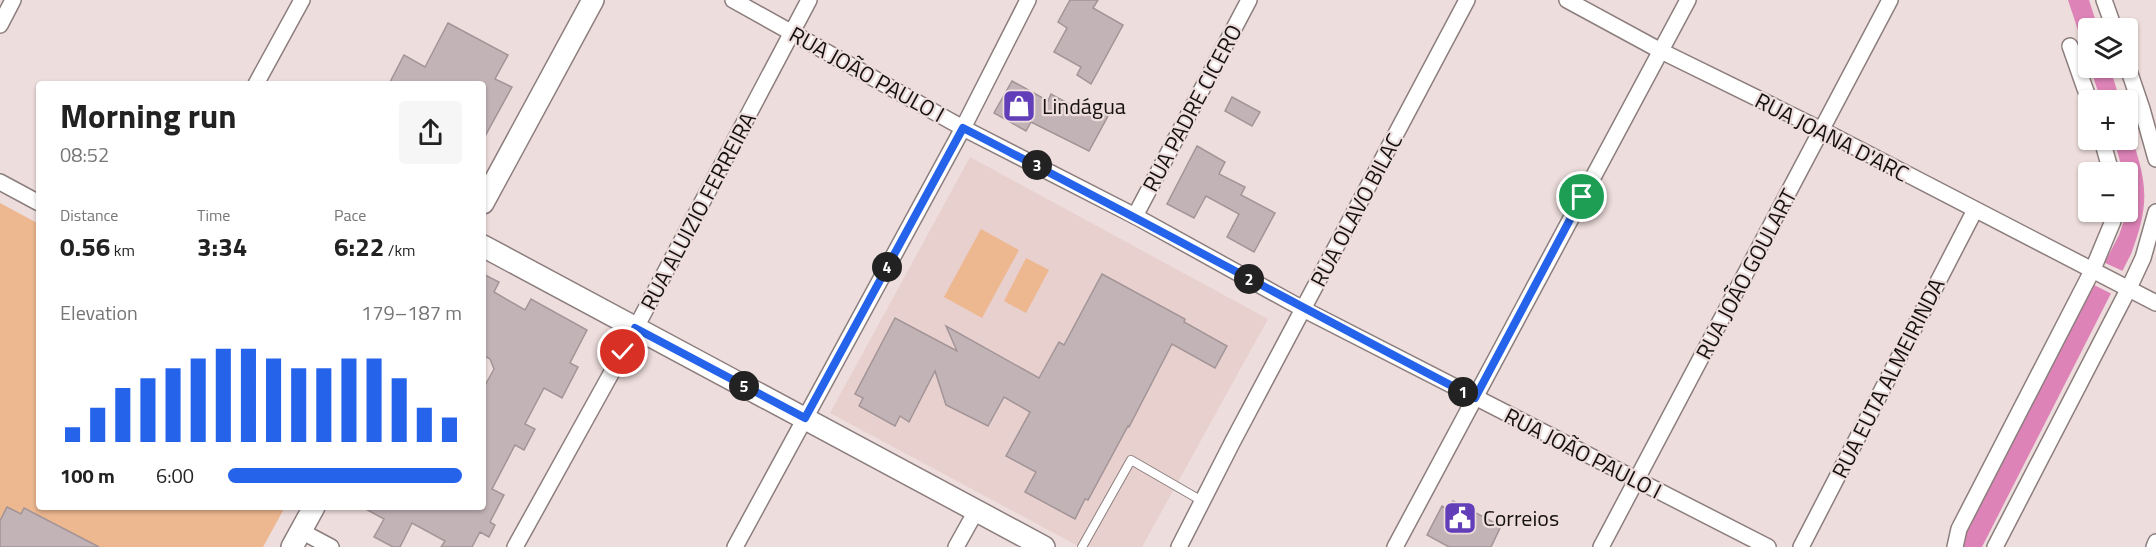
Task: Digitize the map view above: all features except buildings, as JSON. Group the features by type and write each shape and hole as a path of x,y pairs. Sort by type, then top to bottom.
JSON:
{"street":[{"path":"0,26 13,0"},
{"path":"258,81 302,0"},
{"path":"486,197 593,0"},
{"name":"RUA JOÃO PAULO I","path":"733,0 963,128 1135,216 1303,309 1768,547"},
{"name":"RUA ALUIZIO FERREIRA","path":"514,547 635,328 809,0"},
{"path":"735,547 963,128 1028,0"},
{"name":"RUA PADRE CICERO","path":"1135,216 1249,0"},
{"name":"RUA OLAVO BILAC","path":"1179,547 1467,0"},
{"name":"RUA JOANA D'ARC","path":"1568,0 1661,51 1822,130 2156,303"},
{"path":"1395,547 1688,0"},
{"name":"RUA JOÃO GOULART","path":"1601,547 1890,0"},
{"path":"2104,0 2110,18"},
{"path":"2070,46 2085,90"},
{"path":"2131,78 2156,159"},
{"path":"0,183 36,201"},
{"name":"RUA EUTA ALMEIRINDA","path":"1801,547 1975,210"},
{"path":"1995,547 2124,286 2143,258 2156,212"},
{"path":"1955,547 1959,529 2095,271 2113,222"},
{"path":"486,248 1044,547"},
{"path":"312,510 297,539 331,547"},
{"path":"956,547 976,511"},
{"path":"2154,547 2156,543"}],"lane":[{"path":"1082,547 1131,460 1203,501"}],"shaded area":[{"path":"2068,0 2089,0 2095,18 2078,18 2078,30"},
{"path":"2093,78 2113,78 2117,90 2098,90"},
{"path":"2117,150 2135,150 2144,188 2142,217 2131,254 1982,547 1961,547 1963,538 2119,235 2124,222 2138,222 2138,162 2120,162"},
{"path":"970,157 1268,319 1142,547 1080,547 830,413"},
{"path":"0,203 36,222 36,510 283,510 263,547 0,547"},
{"path":"981,229 1019,250 982,318 944,297"},
{"path":"1026,258 1049,270 1026,313 1004,301"}],"pier":[{"path":"2103,262 2125,272 2114,295 2092,284"}],"place":[{"name":"Lindágua","path":"1019,106"},
{"name":"Correios","path":"1460,518"}],"route":[{"path":"623,352 635,328 805,418 963,128 1135,216 1303,309 1475,398 1582,197"}]}
